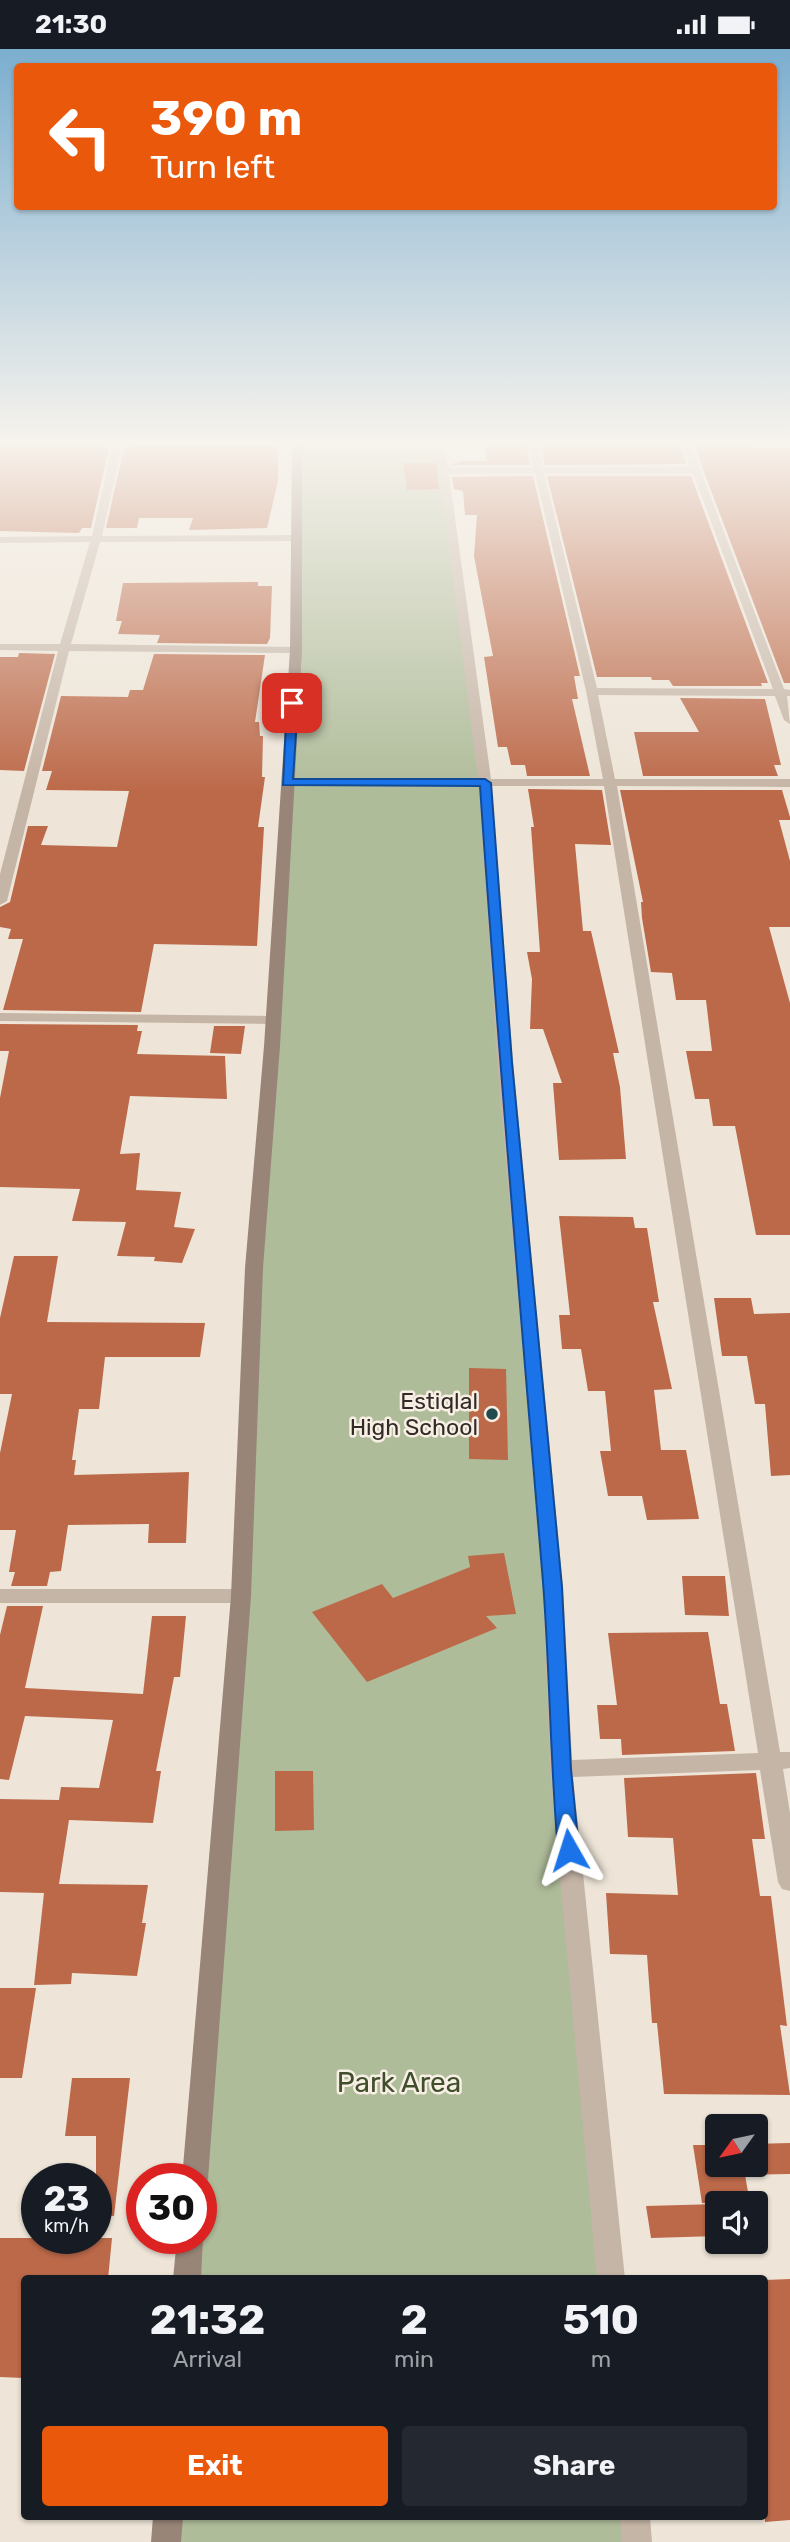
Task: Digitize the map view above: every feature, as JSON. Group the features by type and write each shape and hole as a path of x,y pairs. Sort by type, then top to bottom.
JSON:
{"street":[{"path":"0,901 64,647 90,559"},
{"path":"196,2163 241,1596 254,1268 296,649 297,559"},
{"path":"456,559 485,783 505,1062 553,1587 561,1769 611,2275"},
{"path":"560,559 592,691 610,783 780,1760 790,1882"},
{"path":"732,559 785,693 790,720"},
{"path":"0,647 296,649"},
{"path":"592,691 785,693"},
{"path":"287,782 790,783"},
{"path":"0,1017 272,1020"},
{"path":"0,1596 241,1596"},
{"path":"561,1769 780,1760"},
{"path":"187,2275 189,2254"},
{"path":"166,2542 168,2520"},
{"path":"635,2520 637,2542"}],"green space":[{"name":"Park Area","path":"296,559 456,559 464,618 613,2275 188,2275 196,2254 217,2254 217,2163 202,2163 296,650"},
{"path":"168,2520 634,2520 636,2542 166,2542"}],"building":[{"path":"475,559 553,559 580,676 574,676 578,699 572,699 590,776 527,776 525,765 511,765 507,747 498,747 484,657 493,656"},
{"path":"568,559 722,559 768,683 761,683 762,686 673,686 669,680 652,680 651,677 597,677"},
{"path":"737,559 790,559 790,683 784,683"},
{"path":"258,582 258,586 272,586 270,638 267,644 157,643 160,635 118,634 122,621 116,621 123,583"},
{"path":"19,653 55,654 24,771 0,770 0,657 18,657"},
{"path":"154,654 265,655 255,722 259,722 260,736 263,736 262,777 265,777 258,827 264,827 257,946 154,944 141,1012 3,1010 23,939 8,939 11,929 0,927 0,907 10,902 28,826 48,826 41,845 117,847 129,791 46,790 52,771 42,771 61,696 128,697 130,690 143,690"},
{"path":"680,698 765,699 781,765 774,765 778,776 643,776 634,732 699,732"},
{"path":"528,789 602,790 611,845 575,844 583,931 591,931 619,1053 613,1053 620,1087 626,1159 559,1160 553,1083 562,1083 543,1029 530,1029 532,979 527,952 540,952 531,827 534,827"},
{"path":"620,790 782,790 790,817 790,820 779,820 790,861 790,927 769,927 790,1003 790,1235 756,1235 735,1126 713,1126 709,1099 695,1099 686,1051 712,1051 706,1000 676,1000 672,973 651,972 642,918 643,902"},
{"path":"0,1024 138,1025 137,1031 142,1031 137,1054 225,1056 227,1099 130,1096 120,1154 140,1153 136,1190 181,1192 174,1227 195,1229 182,1263 154,1261 155,1257 117,1256 126,1222 72,1221 80,1189 0,1187 0,1098 9,1051 0,1051"},
{"path":"214,1026 245,1026 241,1054 210,1053"},
{"path":"559,1216 633,1217 635,1228 647,1228 659,1302 653,1302 672,1389 654,1390 661,1450 686,1450 699,1519 647,1520 642,1496 608,1496 600,1451 611,1451 605,1391 588,1391 581,1349 562,1349 559,1315 570,1315"},
{"path":"14,1256 58,1256 47,1322 205,1323 200,1357 105,1357 99,1409 79,1409 72,1460 76,1460 74,1475 189,1472 186,1543 148,1543 149,1524 68,1525 61,1571 50,1572 47,1586 11,1586 15,1572 9,1572 16,1530 0,1530 0,1453 12,1394 0,1394 0,1318"},
{"path":"714,1298 751,1298 754,1314 790,1313 790,1475 771,1476 765,1404 755,1404 747,1356 722,1356"},
{"path":"469,1368 506,1369 508,1460 469,1459"},
{"path":"504,1553 516,1614 486,1616 497,1628 367,1682 312,1612 382,1584 393,1598 470,1567 468,1556"},
{"path":"682,1576 725,1576 729,1616 685,1615"},
{"path":"7,1606 43,1606 25,1688 143,1694 152,1616 186,1616 180,1677 174,1677 156,1771 161,1771 153,1823 69,1820 59,1884 148,1885 142,1923 146,1923 137,1976 72,1973 71,1984 34,1985 44,1893 0,1892 0,1799 59,1800 61,1787 99,1788 113,1720 25,1716 9,1780 0,1779 0,1635"},
{"path":"708,1632 720,1704 727,1704 735,1751 622,1755 621,1739 600,1739 597,1705 617,1705 608,1633"},
{"path":"275,1771 313,1771 314,1830 275,1831"},
{"path":"756,1773 765,1839 752,1839 760,1896 771,1896 787,2026 780,2025 790,2095 664,2094 657,2023 652,2023 647,1955 610,1954 606,1893 678,1895 673,1838 628,1837 624,1778"},
{"path":"0,1988 36,1988 22,2078 0,2078"},
{"path":"72,2078 130,2078 114,2216 112,2163 96,2163 96,2136 65,2136"},
{"path":"790,2143 790,2174 768,2174 768,2144"},
{"path":"693,2145 705,2145 705,2177 745,2177 748,2191 705,2191 705,2203 702,2203"},
{"path":"705,2204 705,2236 651,2238 646,2206"},
{"path":"0,2238 21,2238 21,2254 110,2254 108,2275 21,2275 21,2378 0,2377"},
{"path":"790,2279 790,2520 765,2522 768,2520 768,2280"}],"place":[{"name":"Estiqlal High School","path":"492,1414"}],"route":[{"path":"292,703 287,782 485,783 505,1062 553,1587 561,1769 569,1850"}]}
